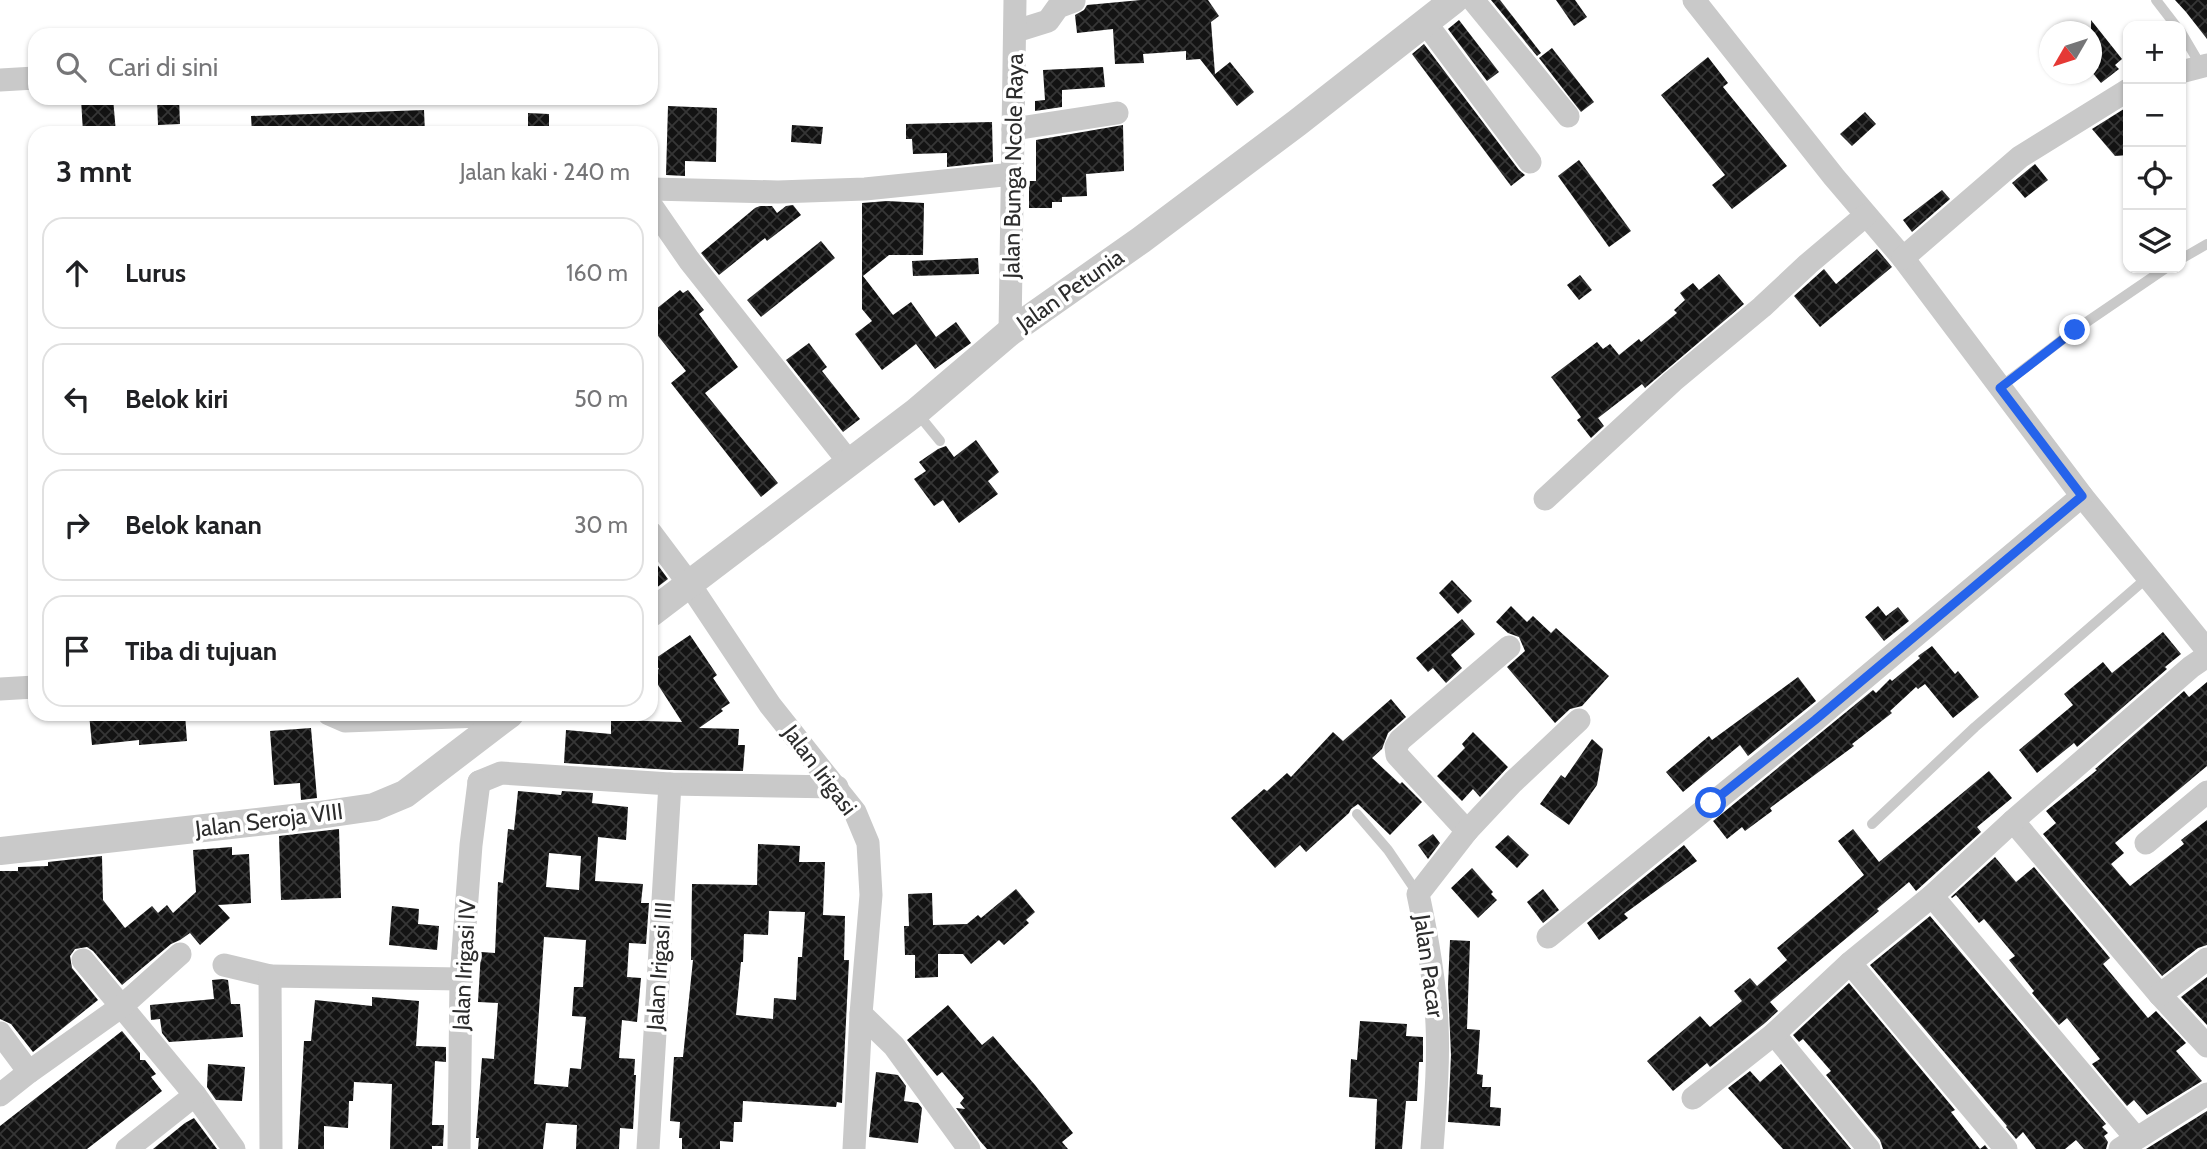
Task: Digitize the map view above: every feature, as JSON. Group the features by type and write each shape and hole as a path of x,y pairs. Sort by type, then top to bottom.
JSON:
{"street":[{"name":"Jalan Bunga Ncole Raya","path":"1010,332 1015,0"},
{"name":"Jalan Petunia","path":"690,585 916,411 1010,332 1141,240 1454,0"},
{"path":"1473,0 1568,116"},
{"path":"1695,0 1903,258 2082,496 2207,650"},
{"path":"1016,31 1048,21 1058,7 1074,1"},
{"path":"1425,22 1530,162"},
{"path":"0,80 28,78"},
{"path":"1903,258 2020,157 2123,93"},
{"path":"1013,129 1117,113"},
{"path":"658,189 865,189 1013,174"},
{"path":"658,215 689,260 849,462"},
{"path":"1545,499 1673,381 1866,215"},
{"path":"1548,937 1815,720 2082,496"},
{"name":"Jalan Irigasi","path":"658,542 690,585 770,705 855,812 868,843 871,895 854,1149"},
{"path":"658,608 690,585"},
{"path":"1467,831 1397,755 1396,747 1509,647"},
{"path":"1693,1098 1774,1034 1850,963 1933,896 2013,821 2207,656"},
{"path":"0,689 28,687"},
{"name":"Jalan Pacar","path":"1432,1149 1437,1023 1426,928 1418,894 1467,831 1513,782 1579,720"},
{"name":"Jalan Seroja VIII","path":"0,851 374,807 405,793 502,721"},
{"path":"450,760 479,782 501,774 670,784 837,787"},
{"name":"Jalan Irigasi IV","path":"459,1149 461,979 471,845 479,782"},
{"name":"Jalan Irigasi III","path":"648,1149 670,784"},
{"path":"2146,843 2207,792"},
{"path":"2013,821 2160,995 2207,1046"},
{"path":"1933,896 2128,1144 2207,1094"},
{"path":"0,1095 122,1006 180,954"},
{"path":"2160,995 2207,959"},
{"path":"83,960 195,1095 234,1149"},
{"path":"1850,963 2006,1149"},
{"path":"224,965 270,976 461,979"},
{"path":"270,976 271,1149"},
{"path":"861,1014 894,1046 970,1149"},
{"path":"0,1033 29,1072"},
{"path":"1774,1034 1869,1149"},
{"path":"127,1149 195,1095"}],"lane":[{"path":"2156,0 2172,21"},
{"path":"2186,44 2196,67"},
{"path":"2186,256 2207,244"},
{"path":"2000,388 2075,330 2159,273"},
{"path":"916,411 940,441"},
{"path":"1872,824 1975,727 2148,577"},
{"path":"1357,814 1388,850 1418,894"}],"building":[{"path":"1141,0 1208,0 1219,16 1211,22 1215,74 1230,62 1254,92 1237,106 1200,59 1186,60 1186,51 1143,54 1144,63 1115,64 1113,29 1077,33 1075,15 1087,5"},
{"path":"1491,0 1500,0 1541,53 1537,56"},
{"path":"1556,0 1575,0 1587,17 1574,26"},
{"path":"2175,0 2207,0 2207,39 2186,12"},
{"path":"1459,20 1499,72 1487,81 1448,29"},
{"path":"2102,34 2122,59 2115,65 2119,69 2102,82"},
{"path":"1424,44 1525,175 1511,186 1412,54"},
{"path":"1552,48 1594,102 1581,112 1539,58"},
{"path":"1708,57 1728,83 1723,87 1787,166 1732,209 1712,185 1725,175 1661,95"},
{"path":"1103,67 1105,87 1062,90 1062,107 1035,111 1035,101 1045,100 1043,70"},
{"path":"81,105 114,105 115,126 83,126"},
{"path":"157,105 179,105 180,124 158,125"},
{"path":"668,106 717,108 716,162 685,161 685,176 666,175"},
{"path":"424,110 425,126 252,126 251,116"},
{"path":"2123,110 2123,155 2115,156 2092,129"},
{"path":"1865,112 1876,124 1852,146 1840,134"},
{"path":"528,113 549,114 549,126 528,126"},
{"path":"992,122 993,162 947,167 947,153 913,154 912,139 906,139 906,124"},
{"path":"792,125 823,127 821,144 791,142"},
{"path":"1123,125 1124,171 1086,174 1087,196 1062,197 1062,202 1052,202 1052,208 1029,208 1029,181 1036,181 1036,140"},
{"path":"1579,160 1631,231 1609,247 1558,176"},
{"path":"2035,164 2048,180 2025,198 2012,183"},
{"path":"1942,190 1950,199 1912,232 1903,220"},
{"path":"862,203 924,203 923,255 889,255 863,276 893,315 911,302 936,337 956,322 971,343 935,369 916,344 882,370 855,334 872,321 862,309"},
{"path":"793,205 801,215 767,241 765,238 719,275 701,253 755,208 772,206 777,213 786,206"},
{"path":"821,241 835,258 761,317 747,300"},
{"path":"1877,249 1892,267 1820,327 1794,296 1824,269 1836,284"},
{"path":"978,258 979,274 913,276 912,261"},
{"path":"1719,274 1744,304 1645,388 1642,384 1598,418 1604,426 1591,438 1577,420 1581,417 1551,377 1597,342 1603,349 1610,344 1619,355 1639,339 1641,342 1677,313 1674,310 1685,300 1680,293 1693,283 1699,290"},
{"path":"1580,275 1592,290 1579,300 1567,285"},
{"path":"680,290 683,293 688,290 704,310 699,314 738,367 705,393 778,483 761,497 671,383 686,371 658,336 658,307"},
{"path":"809,343 827,367 822,371 860,419 843,432 786,360"},
{"path":"976,440 999,472 988,481 998,494 959,523 943,500 934,506 914,479 926,471 919,462 938,449 946,446 954,457"},
{"path":"658,565 668,579 658,587"},
{"path":"1452,580 1472,601 1458,614 1439,593"},
{"path":"1511,606 1527,622 1533,616 1551,633 1556,628 1609,676 1582,706 1570,709 1555,723 1507,667 1525,651 1519,637 1508,633 1496,622"},
{"path":"1878,606 1886,616 1898,607 1909,621 1884,641 1865,617"},
{"path":"1462,619 1475,634 1451,655 1462,668 1446,683 1433,668 1428,672 1416,658"},
{"path":"2163,632 2181,654 2077,747 2074,743 2037,773 2019,750 2073,705 2064,694 2103,662 2112,673"},
{"path":"690,635 717,675 713,678 730,703 699,728 739,729 738,745 745,745 743,771 671,770 564,763 566,730 611,734 611,721 682,722 658,685 658,657"},
{"path":"1932,646 1955,674 1958,671 1979,697 1953,718 1925,684 1918,689 1916,687 1890,711 1892,713 1852,744 1854,746 1770,808 1772,811 1745,831 1742,827 1727,839 1713,821 1873,690 1876,693"},
{"path":"1798,677 1816,701 1748,756 1740,745 1683,792 1666,772 1709,736 1712,740"},
{"path":"2207,682 2207,766 2115,843 2124,853 2111,864 2130,886 2184,844 2181,840 2207,820 2207,945 2198,948 2162,976 2043,834 2056,823 2046,811 2097,770 2095,769 2184,691 2189,697"},
{"path":"1391,699 1406,717 1388,733 1382,749 1372,758 1422,802 1390,835 1358,804 1306,852 1300,845 1275,868 1231,818 1287,773 1291,777 1333,732 1343,741"},
{"path":"90,721 186,721 187,741 139,745 139,740 92,745"},
{"path":"311,728 317,798 301,800 300,783 274,785 270,731"},
{"path":"1473,732 1508,767 1480,797 1473,789 1462,801 1437,776 1465,748 1462,744"},
{"path":"1592,739 1603,749 1597,785 1569,825 1540,804 1561,775 1565,778"},
{"path":"1989,771 2012,798 1977,827 1981,832 1916,891 1909,882 1877,909 1879,911 1770,1002 1778,1011 1765,1023 1710,1067 1707,1063 1673,1091 1647,1061 1700,1016 1710,1027 1742,1001 1734,991 1750,978 1757,986 1787,960 1777,948 1864,875 1838,841 1853,829 1879,862"},
{"path":"518,791 561,795 562,791 593,793 592,803 628,807 626,840 598,837 595,881 643,884 641,903 649,903 646,944 629,943 627,977 641,978 637,1022 622,1020 619,1058 635,1059 636,1075 633,1129 620,1128 619,1149 576,1149 577,1125 546,1123 543,1149 478,1149 479,1138 476,1138 482,1058 494,1059 498,1003 478,1002 481,952 495,953 498,882 503,883 508,829 514,830","holes":["549,853 581,856 579,890 546,887","544,937 586,940 583,987 574,987 572,1016 586,1017 581,1069 570,1068 568,1087 534,1084"]},
{"path":"339,829 341,898 281,900 279,836"},
{"path":"1433,834 1440,843 1428,859 1418,845"},
{"path":"1508,835 1529,855 1517,868 1495,847"},
{"path":"758,844 800,846 799,862 825,862 823,915 845,916 844,960 849,960 842,1103 837,1102 836,1107 743,1101 742,1122 734,1122 733,1142 720,1141 720,1149 682,1149 682,1138 679,1138 680,1122 670,1121 674,1057 683,1057 693,960 692,884 757,885","holes":["769,911 805,912 802,957 798,957 796,1000 774,998 773,1019 736,1015 744,934 768,935"]},
{"path":"1684,845 1697,861 1624,914 1628,918 1599,940 1587,923"},
{"path":"232,847 232,855 249,854 251,903 218,905 230,918 200,945 190,933 171,944 122,985 93,951 87,947 75,949 70,956 72,968 98,1000 33,1052 11,1024 0,1019 0,871 18,871 18,867 48,866 48,862 102,856 103,900 125,928 152,906 158,913 167,905 173,913 196,892 193,850"},
{"path":"1995,857 2016,882 2034,867 2110,958 2103,964 2148,1018 2156,1011 2186,1043 2176,1051 2202,1081 2147,1115 2134,1100 2127,1106 2092,1064 2100,1059 2067,1018 2059,1025 2032,993 2034,991 2009,960 2015,956 1984,919 1979,923 1956,895 1951,897"},
{"path":"1472,868 1497,900 1478,918 1451,888"},
{"path":"1016,889 1035,912 1026,920 1029,923 1004,945 999,940 971,964 963,954 938,954 938,977 915,978 915,955 905,955 904,926 909,926 908,894 932,893 933,925 967,924 978,915 981,918"},
{"path":"1543,889 1559,910 1543,923 1527,902"},
{"path":"392,906 419,909 418,924 439,926 437,950 389,945"},
{"path":"1930,916 2106,1124 2102,1127 2108,1133 2104,1136 2108,1142 2106,1149 2084,1149 2076,1140 2065,1149 2036,1149 2023,1132 2016,1139 1870,965"},
{"path":"1450,940 1470,941 1467,1029 1480,1030 1477,1074 1483,1075 1482,1087 1491,1087 1490,1107 1501,1108 1500,1126 1448,1122 1451,1055 1448,986"},
{"path":"2207,977 2207,1025 2181,997"},
{"path":"212,980 228,980 231,1004 240,1004 243,1037 169,1042 162,1033 160,1019 151,1020 150,1005 214,999"},
{"path":"1849,983 1955,1110 1951,1112 1980,1149 1883,1149 1880,1140 1826,1075 1831,1071 1803,1039 1799,1042 1793,1035"},
{"path":"372,997 419,1001 416,1046 446,1047 446,1062 435,1061 432,1125 444,1125 443,1146 432,1146 432,1149 390,1149 392,1084 354,1082 353,1101 349,1101 348,1128 324,1126 324,1149 298,1149 304,1041 311,1041 315,1000 372,1006"},
{"path":"948,1005 982,1045 993,1036 1035,1085 1073,1133 1062,1142 1068,1149 987,1149 980,1141 956,1108 965,1109 960,1103 964,1098 942,1072 937,1076 907,1040"},
{"path":"1360,1021 1407,1024 1406,1036 1423,1037 1423,1062 1419,1062 1417,1101 1406,1101 1402,1149 1375,1149 1377,1099 1349,1097 1351,1059 1357,1060"},
{"path":"122,1031 140,1053 140,1060 145,1060 156,1074 151,1077 162,1091 87,1149 0,1149 0,1126"},
{"path":"208,1064 245,1067 242,1101 216,1100 207,1087"},
{"path":"1781,1064 1851,1149 1783,1149 1728,1088 1750,1071 1760,1082"},
{"path":"876,1072 898,1075 906,1086 904,1101 918,1103 922,1108 918,1143 869,1137"},
{"path":"2207,1111 2207,1149 2146,1149"},
{"path":"194,1118 217,1149 153,1149 185,1123"}],"route":[{"path":"1711,803 1815,720 2082,496 2000,388 2075,330"}]}
